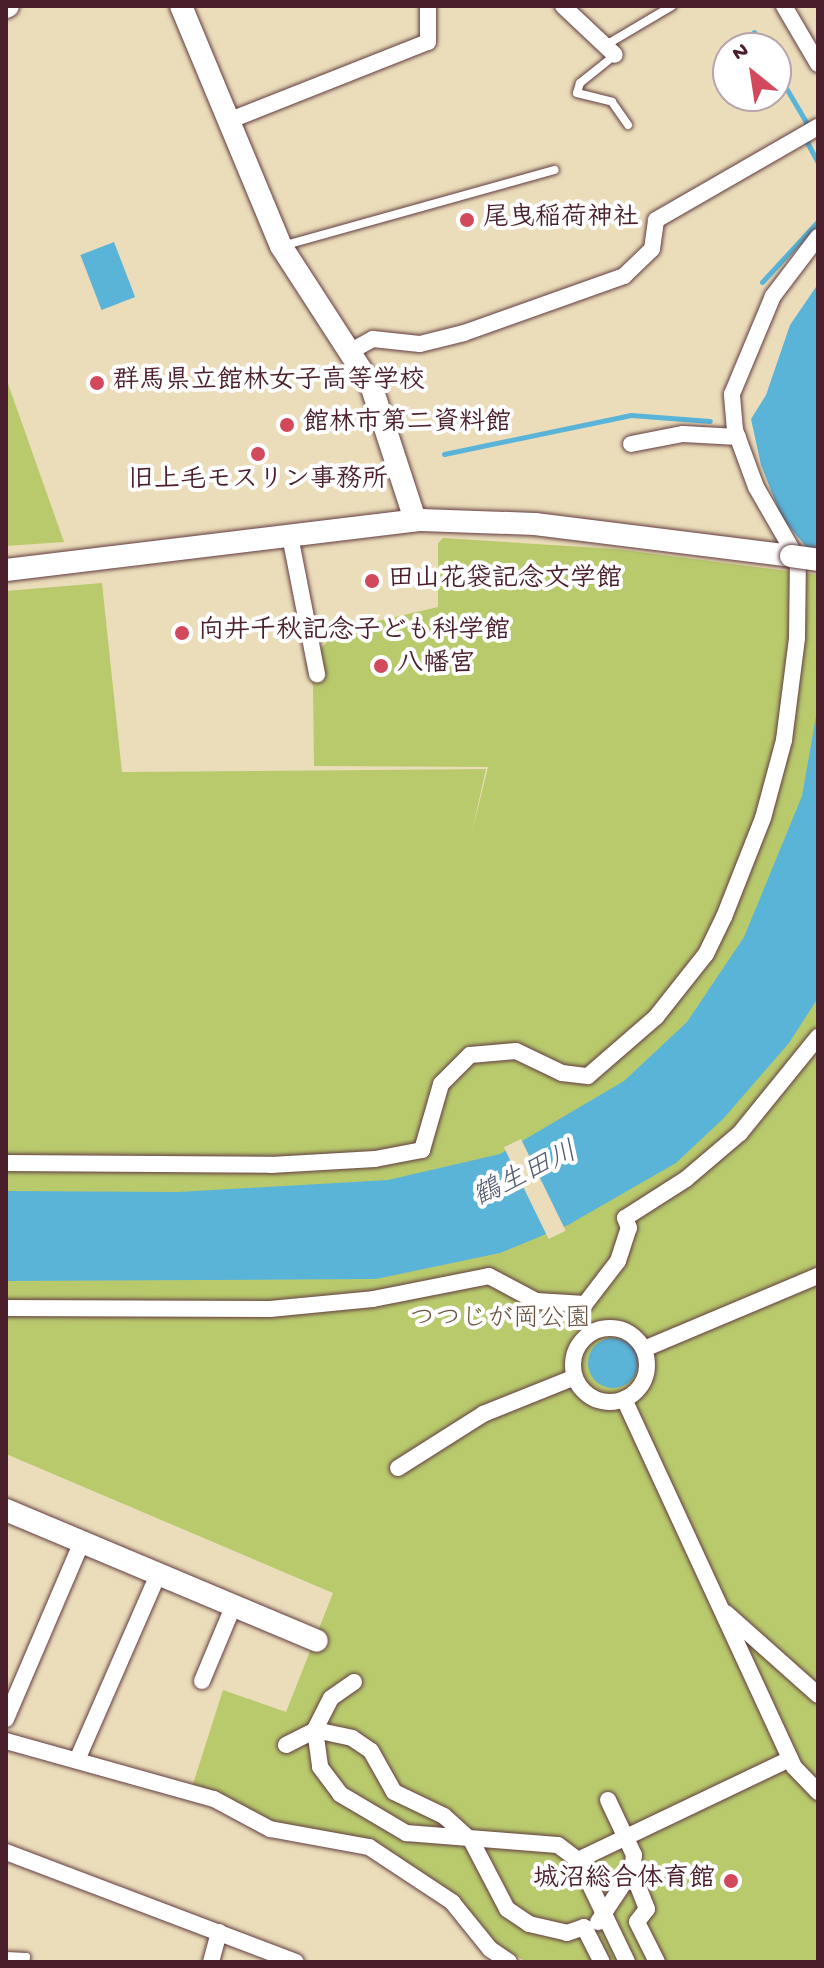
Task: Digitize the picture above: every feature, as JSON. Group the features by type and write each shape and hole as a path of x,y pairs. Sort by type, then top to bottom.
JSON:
{"street":[{"path":"181,6 281,246 353,350 371,385 415,520"},
{"path":"228,121 428,42 428,6"},
{"path":"563,6 610,50"},
{"path":"784,6 818,64"},
{"path":"353,350 373,339 420,344 464,333 624,276 652,249 656,220 818,127"},
{"path":"6,1163 271,1165 375,1159 422,1150 441,1084 470,1055 516,1051 562,1073 588,1076 646,1028 706,954 724,917 751,853 784,740 797,638 798,560 769,514 738,437 732,394 773,296 818,237"},
{"path":"631,444 683,434 738,437"},
{"path":"6,570 415,520 535,524 818,560"},
{"path":"290,536 317,674"},
{"path":"6,1308 270,1309 373,1299 489,1276 536,1301 585,1304 618,1261 629,1228 625,1218 686,1179 740,1133 818,1037"},
{"path":"644,1349 818,1276"},
{"path":"596,1330 627,1331 644,1349 646,1375 624,1399 592,1397 575,1377 576,1350 596,1330"},
{"path":"398,1468 483,1414 575,1377"},
{"path":"624,1399 790,1759 818,1792"},
{"path":"7,1513 317,1641"},
{"path":"6,1719 82,1542"},
{"path":"77,1760 158,1575"},
{"path":"202,1681 233,1607"},
{"path":"721,1609 818,1695"},
{"path":"354,1682 331,1698 315,1730 320,1767 340,1794 406,1833 471,1840 535,1840 558,1845 578,1860 604,1920 627,1962"},
{"path":"286,1745 315,1730 352,1738 371,1751 394,1792 444,1816 471,1840 507,1909 529,1924 567,1933 604,1920 632,1871 634,1855 608,1800"},
{"path":"6,1741 214,1799 270,1829 369,1847 452,1902 490,1949 509,1962"},
{"path":"578,1860 790,1759"},
{"path":"388,1823 394,1792"},
{"path":"6,1852 296,1962"},
{"path":"632,1871 647,1909 637,1922"},
{"path":"615,1900 637,1922 657,1962"},
{"path":"584,1927 602,1962"},
{"path":"211,1962 219,1932"}],"lane":[{"path":"628,125 612,102 577,93 580,83 610,50 672,6"},
{"path":"281,246 555,170"},
{"path":"6,1956 25,1960 26,1946"}],"green space":[{"path":"6,378 64,542 6,546"},
{"name":"つつじが岡公園","path":"443,538 616,549 818,575 818,1962 526,1962 490,1940 404,1861 272,1823 192,1787 223,1690 286,1712 333,1593 6,1454 6,591 102,583 122,772 486,769 471,836 488,767 314,766 313,686 305,664 339,630 438,607 438,543"}],"water":[{"path":"114,242 135,297 102,310 80,255"},
{"path":"818,284 818,561 782,518 761,465 751,419 766,395 790,325"},
{"name":"鶴生田川","path":"818,705 818,998 789,1043 724,1118 676,1163 568,1225 500,1253 376,1279 6,1281 6,1191 178,1192 388,1180 500,1154 624,1081 687,1022 744,937 802,796"},
{"path":"603,1339 623,1339 637,1353 637,1373 623,1387 603,1387 589,1373 589,1353"}],"pier":[{"path":"521,1139 566,1231 549,1239 504,1147"}],"waterway":[{"path":"792,98 806,122 808,144 818,163"},
{"path":"762,282 818,221"},
{"path":"444,454 631,415 710,421"}],"place":[{"name":"尾曳稲荷神社","path":"467,220"},
{"name":"群馬県立館林女子高等学校","path":"97,383"},
{"name":"館林市第二資料館","path":"287,425"},
{"name":"旧上毛モスリン事務所","path":"258,454"},
{"name":"田山花袋記念文学館","path":"372,581"},
{"name":"向井千秋記念子ども科学館","path":"182,633"},
{"name":"八幡宮","path":"381,666"},
{"name":"城沼総合体育館","path":"731,1881"}]}
